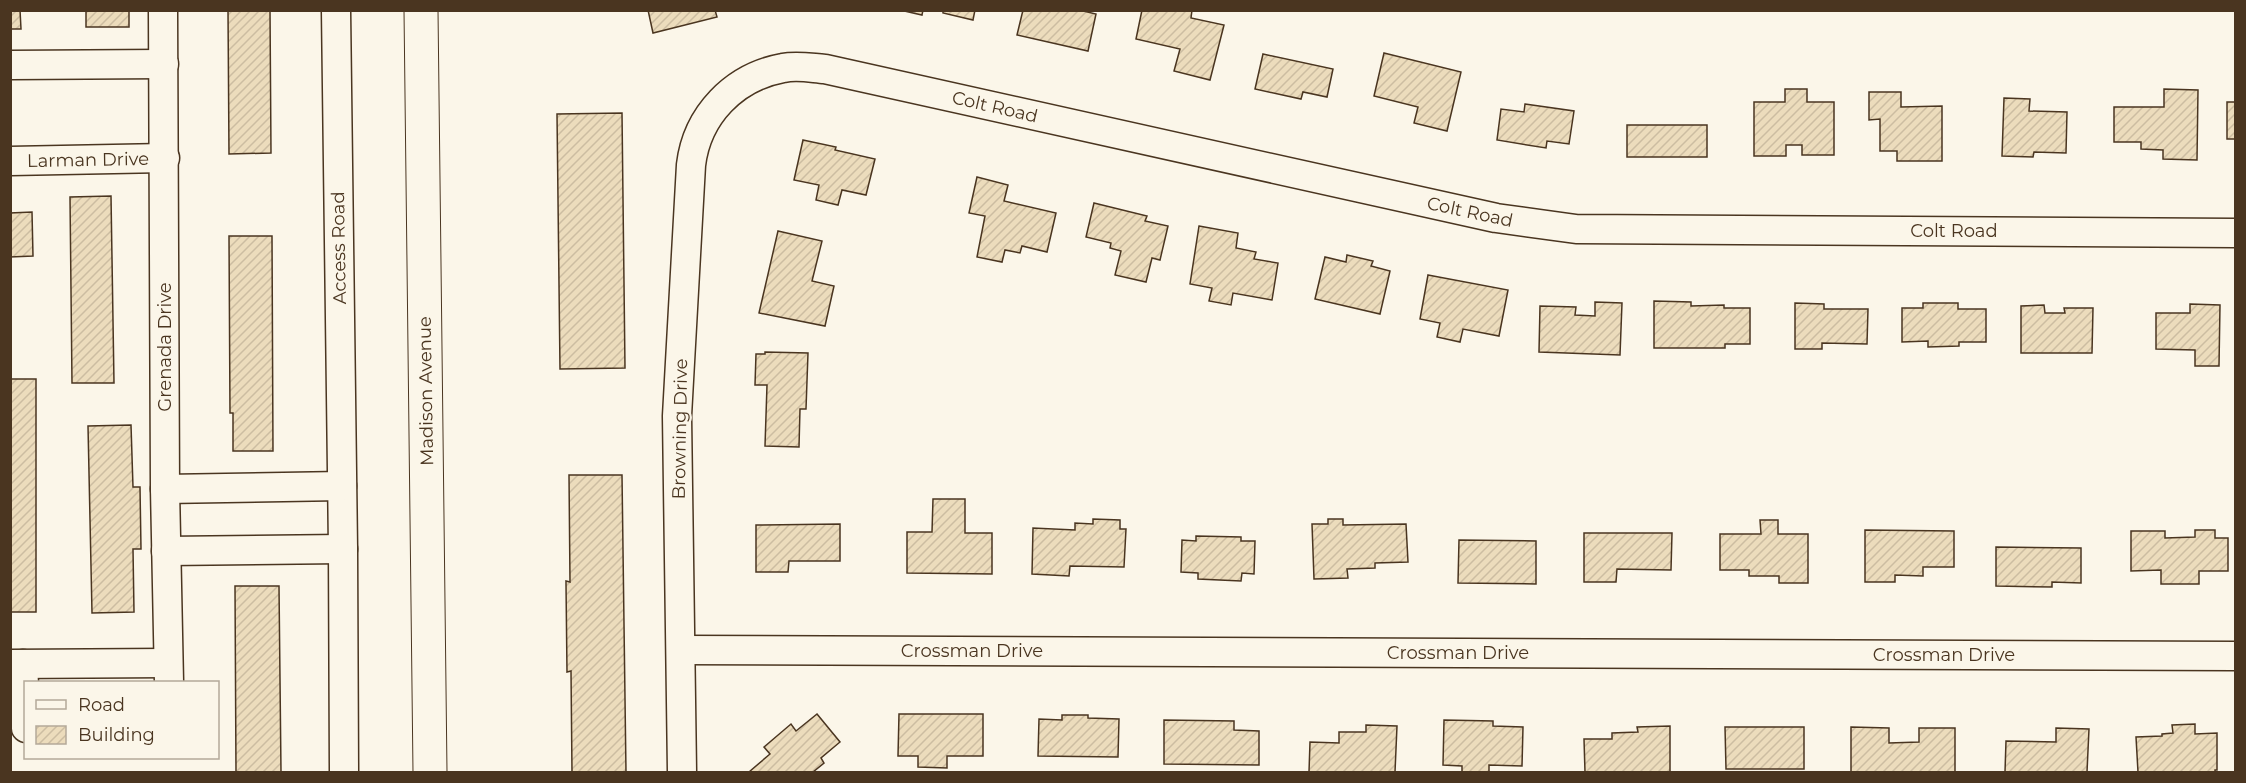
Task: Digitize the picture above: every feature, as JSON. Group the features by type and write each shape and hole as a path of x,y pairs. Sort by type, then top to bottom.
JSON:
{"main road":[{"name":"Madison Avenue","path":"421,10 430,772"}],"street":[{"name":"Grenada Drive","path":"164,10 165,489 169,673"},
{"name":"Access Road","path":"336,10 344,549 344,772"},
{"path":"10,66 164,64"},
{"name":"Colt Road","path":"725,96 752,77 782,68 825,69 1496,218 1576,230 2235,233"},
{"name":"Browning Drive","path":"681,772 677,416 691,165 694,148 704,124 725,96"},
{"name":"Larman Drive","path":"10,161 165,158"},
{"path":"165,489 342,486"},
{"path":"166,551 344,549"},
{"name":"Crossman Drive","path":"681,650 2235,656"},
{"path":"24,714 17,664 169,673"}],"building":[{"path":"10,10 20,10 21,29 10,29"},
{"path":"86,10 129,10 129,27 86,27"},
{"path":"228,10 270,10 271,153 229,154"},
{"path":"648,10 715,10 717,17 653,33"},
{"path":"900,10 923,10 922,15"},
{"path":"943,10 975,10 973,20 943,13"},
{"path":"1023,10 1079,10 1096,14 1088,51 1017,35"},
{"path":"1142,10 1192,10 1191,18 1224,25 1210,80 1174,71 1180,49 1136,39"},
{"path":"1384,53 1461,72 1447,131 1414,123 1418,107 1374,96"},
{"path":"1263,54 1333,69 1327,97 1303,92 1301,99 1255,89"},
{"path":"1785,89 1807,89 1807,102 1834,102 1834,155 1802,155 1802,145 1786,145 1786,156 1754,156 1754,102 1785,102"},
{"path":"2164,89 2198,90 2197,160 2163,159 2163,150 2141,149 2141,142 2114,142 2114,107 2164,107"},
{"path":"1869,92 1901,92 1901,107 1942,106 1942,161 1897,161 1897,151 1880,151 1880,119 1869,120"},
{"path":"2004,98 2030,99 2029,111 2067,112 2066,153 2034,152 2033,157 2002,156"},
{"path":"2227,102 2236,102 2236,139 2227,139"},
{"path":"1525,104 1574,111 1569,144 1547,141 1546,148 1497,140 1501,109 1524,112"},
{"path":"622,113 625,368 560,369 557,114"},
{"path":"1627,125 1707,125 1707,157 1627,157"},
{"path":"803,140 875,159 866,195 842,190 838,205 816,200 819,185 794,180"},
{"path":"977,177 1008,185 1004,201 1056,213 1047,252 1022,246 1020,253 1005,250 1002,262 977,257 985,216 969,213"},
{"path":"111,196 114,383 72,383 70,197"},
{"path":"1094,203 1147,216 1145,221 1168,226 1160,260 1152,258 1146,282 1115,275 1121,251 1110,248 1111,243 1086,237"},
{"path":"32,212 33,256 10,257 10,213"},
{"path":"1199,226 1238,233 1236,248 1256,252 1254,259 1278,263 1272,300 1233,293 1231,305 1209,301 1212,288 1190,284"},
{"path":"778,231 822,241 812,281 834,286 825,326 759,313"},
{"path":"229,236 272,236 273,451 233,451 233,413 230,413"},
{"path":"1347,255 1373,261 1371,266 1390,271 1380,314 1315,299 1325,257 1346,262"},
{"path":"1428,275 1508,290 1499,336 1463,329 1460,342 1437,337 1440,323 1420,319"},
{"path":"1654,301 1691,302 1691,306 1724,305 1724,308 1750,308 1750,344 1725,344 1725,348 1654,348"},
{"path":"1595,302 1622,303 1620,355 1539,352 1540,306 1576,307 1575,315 1595,316"},
{"path":"1795,303 1824,304 1824,309 1868,309 1867,344 1822,343 1822,349 1795,349"},
{"path":"1923,303 1958,303 1958,309 1986,309 1986,342 1959,342 1959,346 1928,347 1928,341 1902,342 1902,308 1923,308"},
{"path":"2190,304 2220,305 2219,366 2195,366 2195,350 2156,349 2156,313 2190,313"},
{"path":"2044,305 2045,313 2065,313 2064,308 2093,308 2092,353 2021,353 2021,306"},
{"path":"765,352 808,353 806,409 800,409 799,447 765,446 767,385 755,385 756,354 765,354"},
{"path":"10,379 36,379 36,612 10,612"},
{"path":"131,425 133,487 140,487 141,549 133,549 134,612 92,613 88,426"},
{"path":"569,475 622,475 626,772 572,772 571,671 567,672 566,584 566,581 570,582"},
{"path":"933,499 965,499 965,533 992,533 992,574 907,573 907,532 932,532"},
{"path":"1093,519 1120,520 1120,529 1126,529 1124,567 1070,566 1069,576 1032,574 1033,528 1075,530 1075,523 1093,524"},
{"path":"1328,519 1343,519 1343,525 1406,524 1408,562 1375,563 1375,568 1347,569 1348,578 1314,579 1312,524 1328,524"},
{"path":"1760,520 1778,520 1778,534 1808,534 1808,583 1779,583 1779,576 1749,576 1749,570 1720,570 1720,534 1761,534"},
{"path":"840,524 840,561 789,561 788,572 756,572 756,525"},
{"path":"1865,530 1954,531 1954,567 1923,567 1923,576 1895,575 1895,582 1865,582"},
{"path":"2195,530 2215,530 2215,538 2228,538 2228,571 2199,571 2199,584 2161,584 2161,570 2131,571 2131,531 2165,531 2165,538 2195,537"},
{"path":"1584,533 1672,533 1671,570 1617,569 1616,582 1584,582"},
{"path":"1196,536 1241,537 1241,541 1255,541 1254,574 1242,573 1241,581 1198,579 1198,573 1181,572 1182,540 1196,541"},
{"path":"1459,540 1536,541 1536,584 1458,583"},
{"path":"1996,547 2081,548 2081,583 2052,582 2052,587 1996,586"},
{"path":"235,586 279,586 281,772 236,772"},
{"path":"817,714 840,742 821,758 824,763 813,772 749,772 770,754 764,747 791,724 796,731"},
{"path":"899,714 983,714 983,756 947,756 947,768 918,767 918,756 898,756"},
{"path":"1062,715 1088,715 1088,718 1119,719 1118,757 1038,756 1039,719 1062,720"},
{"path":"1164,720 1234,721 1234,730 1259,731 1259,765 1164,764"},
{"path":"1444,720 1493,721 1493,726 1523,727 1522,766 1489,765 1489,772 1462,772 1462,766 1443,765"},
{"path":"2195,724 2195,734 2217,733 2217,770 2215,772 2138,772 2136,737 2162,736 2162,734 2173,733 2172,725"},
{"path":"1366,725 1397,726 1395,772 1309,772 1310,742 1339,743 1339,732 1366,732"},
{"path":"1670,726 1670,772 1585,772 1584,739 1612,739 1612,733 1638,732 1637,727"},
{"path":"1725,727 1804,727 1804,769 1726,769"},
{"path":"1851,727 1889,728 1889,743 1919,742 1919,728 1955,728 1955,772 1851,772"},
{"path":"2056,728 2089,729 2087,772 2005,772 2006,741 2056,742"}]}
